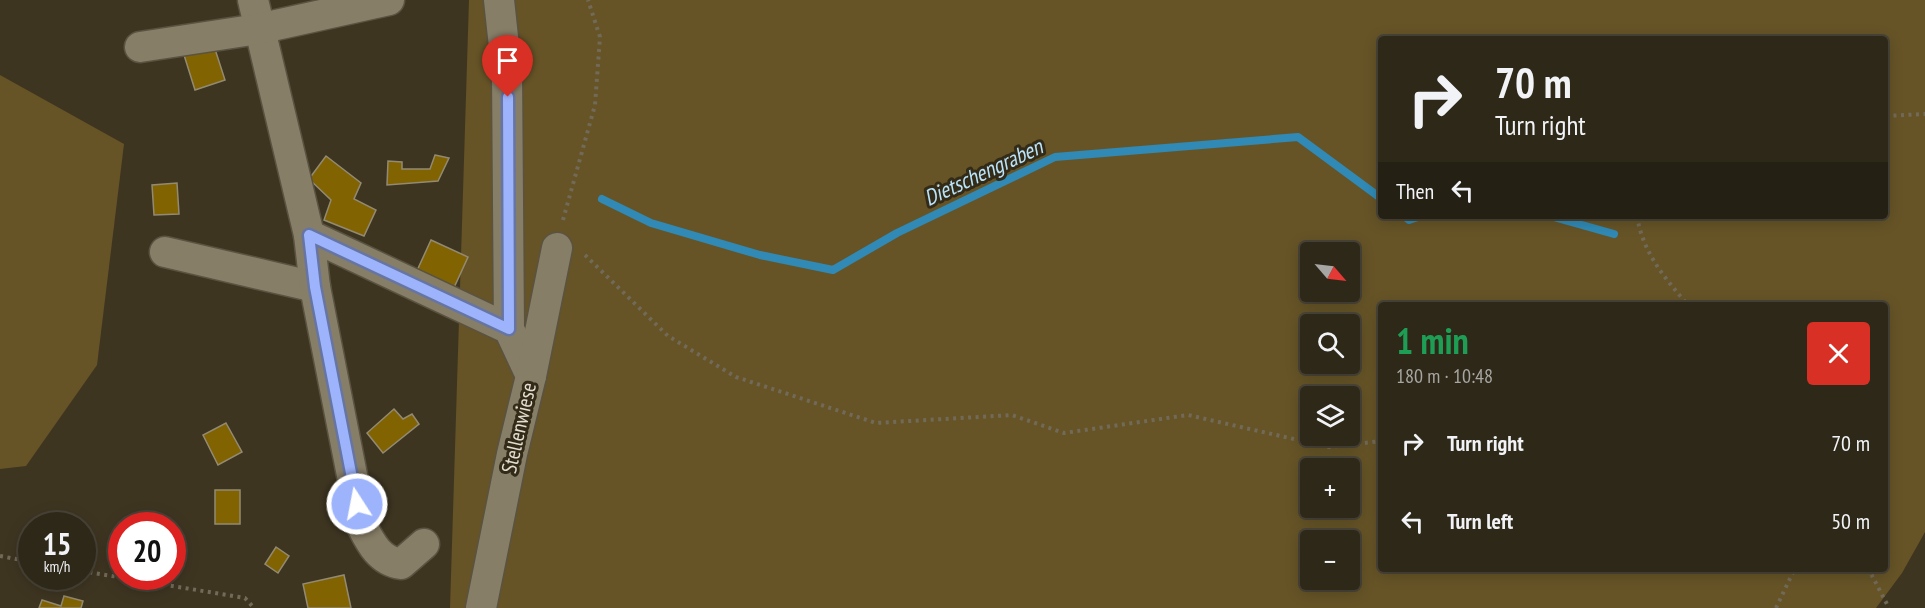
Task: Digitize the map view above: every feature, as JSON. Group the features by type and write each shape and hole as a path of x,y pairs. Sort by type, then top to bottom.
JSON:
{"street":[{"path":"253,0 258,29 309,235 315,287 362,526 371,544 388,562 401,564 424,544"},
{"path":"140,46 258,29 389,0"},
{"path":"499,0 507,74 509,329 531,376"},
{"path":"309,235 509,329"},
{"name":"Stellenwiese","path":"481,608 512,454 531,376 570,250"},
{"path":"165,252 315,287"}],"path":[{"path":"588,0 600,37 595,105 570,250 668,336 736,377 876,423 1012,415 1064,433 1188,415 1329,447 1378,441"},
{"path":"1888,116 1925,114"},
{"path":"1638,219 1640,234 1659,271 1685,302"},
{"path":"0,556 18,559"},
{"path":"1776,608 1793,572"},
{"path":"1871,572 1889,608"},
{"path":"96,573 245,598 254,608"}],"shaded area":[{"path":"469,0 1925,0 1925,532 1902,573 1876,608 450,608"},
{"path":"0,75 124,144 97,365 26,466 0,469"}],"building":[{"path":"214,46 225,80 195,90 184,55"},
{"path":"435,155 449,158 438,181 387,185 388,161 402,162 402,169 430,169"},
{"path":"326,156 361,183 354,199 376,210 364,236 324,220 331,200 309,179"},
{"path":"177,183 179,214 154,215 152,185"},
{"path":"431,240 468,257 452,292 415,275"},
{"path":"394,409 403,419 412,414 419,424 383,453 367,433"},
{"path":"226,423 242,452 218,465 203,435"},
{"path":"215,490 240,490 240,524 215,524"},
{"path":"276,547 289,556 278,573 265,564"},
{"path":"344,575 351,608 308,608 303,584"},
{"path":"64,596 83,601 81,608 39,608 42,600 61,606"}],"waterway":[{"name":"Dietschengraben","path":"602,199 651,223 760,255 833,270 897,233 1055,157 1298,137 1378,196"},
{"name":"Dietschengraben","path":"1408,219 1412,219"},
{"name":"Dietschengraben","path":"1561,219 1614,234"}],"route":[{"path":"357,504 315,287 309,235 509,329 508,97"}]}
